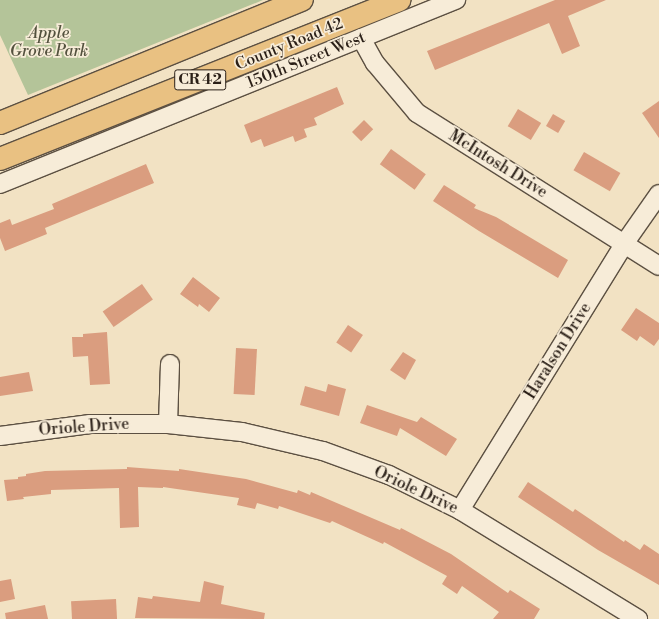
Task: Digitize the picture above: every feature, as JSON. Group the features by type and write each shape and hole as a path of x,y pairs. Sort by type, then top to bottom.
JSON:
{"highway":[{"name":"CR 42","path":"0,123 302,0"},
{"name":"County Road 42","path":"0,159 400,0"}],"street":[{"name":"150th Street West","path":"0,184 456,0"},
{"name":"McIntosh Drive","path":"361,38 374,63 417,113 659,266"},
{"name":"Haralson Drive","path":"460,510 624,244 659,194"},
{"path":"168,424 170,364"},
{"name":"Oriole Drive","path":"0,436 90,424 168,424 242,432 322,451 389,475 460,510 638,619"}],"green space":[{"name":"Apple Grove Park","path":"0,0 263,0 28,95 0,35"}],"building":[{"path":"555,0 606,0 568,16 580,46 562,54 549,23 435,70 427,51"},
{"path":"337,87 344,104 314,118 317,125 304,129 307,137 295,142 293,136 264,147 261,139 251,143 244,125"},
{"path":"659,101 659,138 642,113"},
{"path":"518,109 541,123 531,140 508,126"},
{"path":"553,114 565,121 558,133 546,126"},
{"path":"364,120 373,129 361,141 352,132"},
{"path":"391,149 426,174 415,190 380,164"},
{"path":"584,152 620,173 610,191 574,170"},
{"path":"146,164 154,183 45,228 47,234 5,251 0,238 0,223 10,219 12,225 54,209 52,204"},
{"path":"444,185 476,205 474,208 496,217 568,260 558,278 479,231 433,201"},
{"path":"193,277 220,298 209,312 199,304 198,307 180,294"},
{"path":"142,284 153,300 114,327 103,312"},
{"path":"636,308 659,323 659,339 654,346 640,336 637,341 621,330"},
{"path":"348,325 363,335 351,352 336,342"},
{"path":"107,332 110,384 90,385 88,356 73,357 72,337 83,337 83,334"},
{"path":"236,348 257,349 255,395 234,394"},
{"path":"403,352 416,360 405,380 390,370"},
{"path":"29,372 33,391 0,396 0,377"},
{"path":"328,384 346,389 339,416 300,405 305,386 326,392"},
{"path":"367,405 417,422 421,417 457,439 446,456 400,428 397,436 360,423"},
{"path":"127,467 179,471 179,469 246,479 297,493 298,490 310,495 311,492 400,530 401,528 451,554 508,593 510,590 540,609 534,619 493,619 499,612 462,586 457,594 442,584 447,576 384,542 383,544 332,521 330,523 279,506 278,509 257,503 255,509 237,505 239,498 163,487 138,487 139,527 120,528 119,488 51,490 51,494 23,497 24,499 7,501 4,480 18,479 18,477 26,476 26,474 45,471 127,469"},
{"path":"528,482 573,512 575,509 624,542 625,540 640,550 644,544 659,554 659,585 598,550 518,497"},
{"path":"11,579 15,599 0,602 0,581"},
{"path":"204,581 224,586 221,604 265,613 264,619 135,618 138,597 152,599 153,596 200,602"},
{"path":"116,599 117,619 72,619 71,601"},
{"path":"45,605 48,619 6,619 5,613"}]}
